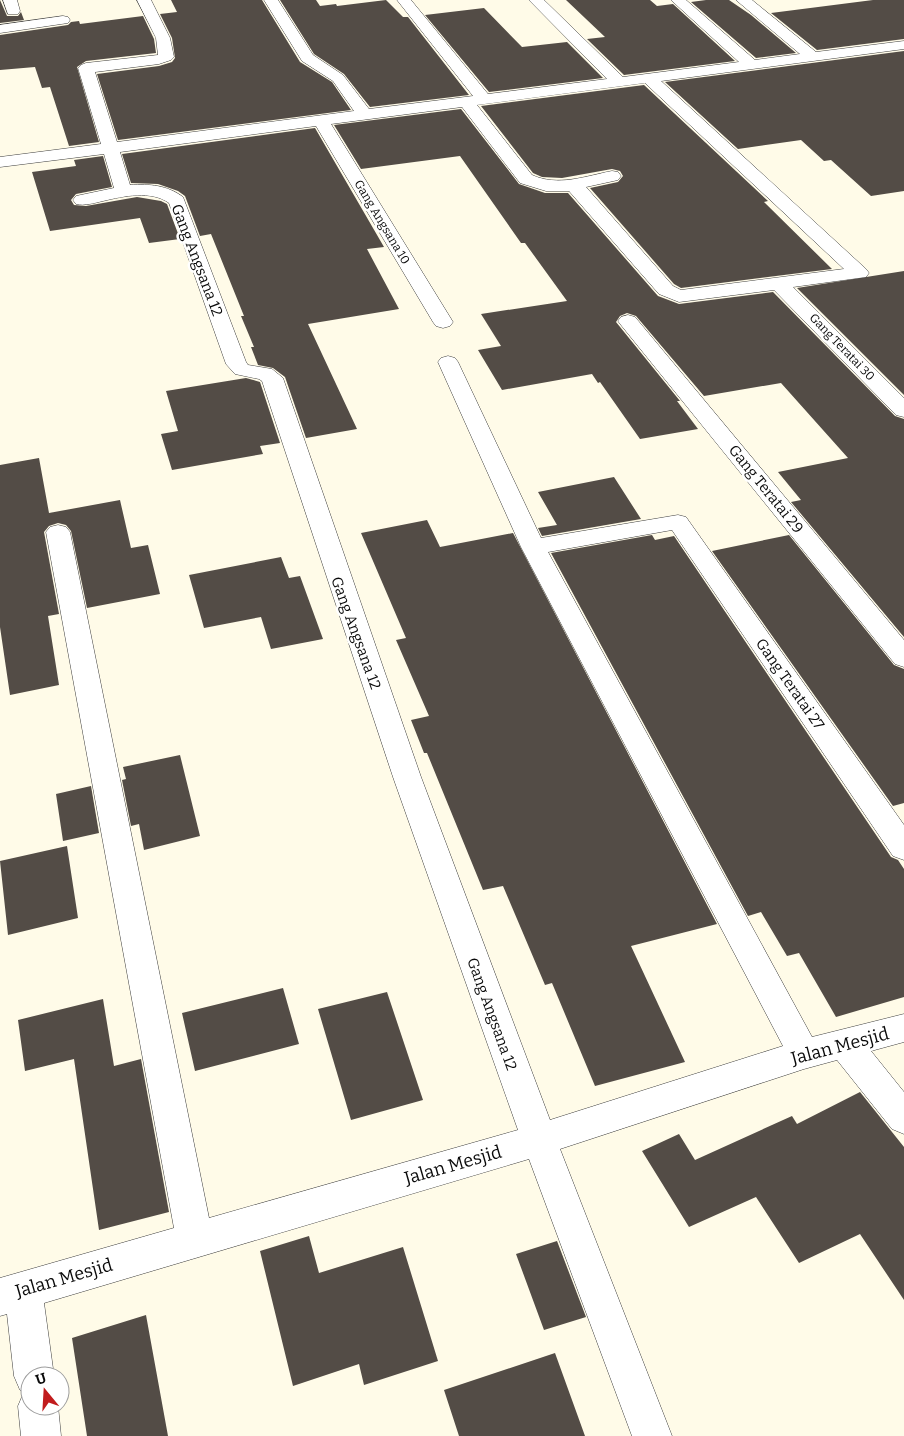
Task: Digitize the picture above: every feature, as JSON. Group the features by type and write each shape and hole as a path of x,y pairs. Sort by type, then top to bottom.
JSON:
{"street":[{"path":"124,192 86,68 166,57 162,38 144,0"},
{"path":"271,0 307,58 338,78 365,116"},
{"path":"404,0 484,100"},
{"path":"536,0 619,82"},
{"path":"678,0 752,65"},
{"path":"743,0 813,57"},
{"path":"0,29 63,20"},
{"path":"0,162 904,45"},
{"path":"574,184 666,290 672,294 679,296 859,273 649,78"},
{"path":"466,102 526,179 540,185 574,184 612,176"},
{"name":"Gang Angsana 10","path":"321,121 443,322"},
{"name":"Gang Angsana 12","path":"82,200 124,192 158,190 170,194 177,201 238,368 265,373 272,378 338,581 538,1140"},
{"name":"Gang Teratai 30","path":"779,284 904,410"},
{"name":"Gang Teratai 29","path":"628,321 904,658"},
{"path":"448,362 533,547 804,1054"},
{"name":"Gang Teratai 27","path":"533,547 678,522 904,848"},
{"path":"58,532 194,1240"},
{"name":"Jalan Mesjid","path":"12,1293 538,1140 804,1054 904,1028"},
{"path":"845,1044 904,1118"},
{"path":"538,1140 652,1436"},
{"path":"12,1293 31,1366"},
{"path":"39,1416 42,1436"}],"building":[{"path":"0,0 7,16 18,16 21,12 24,20 0,23"},
{"path":"171,0 262,0 300,62 332,82 351,110 118,140 97,74 159,66 172,62 175,58 172,38 160,14 177,12"},
{"path":"280,0 316,0 320,6 336,4 337,6 386,0 403,17 408,17 469,95 370,107 344,74 314,54"},
{"path":"566,0 650,0 657,6 673,4 735,61 624,75 587,39 605,37"},
{"path":"729,0 751,15 796,53 756,58 691,2"},
{"path":"873,0 904,0 904,39 817,50 771,13"},
{"path":"484,8 522,47 567,42 603,78 489,92 425,15"},
{"path":"143,16 154,39 156,53 86,61 77,67 99,142 69,146 50,87 42,88 35,67 0,70 0,35 68,25 71,22 79,21 80,24"},
{"path":"904,51 904,191 871,196 831,160 824,161 801,140 738,149 665,82"},
{"path":"644,85 768,201 764,202 832,269 681,288 674,284 590,188 618,182 623,176 620,171 612,169 562,178 542,177 533,173 481,106"},
{"path":"461,109 519,184 545,193 568,193 658,296 679,304 773,292 895,416 904,419 904,637 791,502 801,500 778,472 848,458 781,383 704,396 636,316 627,313 620,316 616,322 680,401 677,401 698,429 640,439 600,382 598,383 592,374 502,390 478,350 501,346 481,314 567,301 525,243 521,243 460,156 361,169 334,125"},
{"path":"315,128 384,247 367,249 399,309 308,324 357,429 306,438 285,377 273,368 258,365 251,347 254,347 241,316 244,316 211,234 200,236 185,196 178,191 158,184 131,183 122,154"},
{"path":"103,156 112,187 76,194 71,200 74,205 86,206 137,197 161,201 167,204 180,239 149,243 140,218 50,231 32,172 76,166 74,160"},
{"path":"904,271 904,395 797,288"},
{"path":"246,378 260,382 280,443 260,446 263,454 172,470 161,434 178,431 166,391"},
{"path":"39,458 49,513 120,500 131,548 148,545 160,594 87,608 71,531 66,525 58,523 49,526 44,532 59,614 48,616 59,685 10,695 0,627 0,465"},
{"path":"614,477 641,519 542,536 538,528 557,525 538,492"},
{"path":"427,520 440,547 513,533 717,924 631,946 685,1062 595,1086 552,983 545,985 503,886 483,890 427,753 424,753 411,720 429,716 396,640 406,638 361,533"},
{"path":"652,535 655,540 674,536 891,857 898,860 904,869 904,997 836,1017 799,953 787,956 761,912 748,916 551,553"},
{"path":"789,535 894,665 904,669 904,803 893,806 712,551"},
{"path":"281,557 289,578 300,576 323,639 271,649 261,617 204,628 189,575"},
{"path":"180,755 200,836 144,850 139,824 131,826 122,780 126,779 123,767"},
{"path":"91,786 99,833 63,841 56,794"},
{"path":"67,846 78,918 8,935 0,861"},
{"path":"283,988 299,1044 195,1071 182,1013"},
{"path":"387,992 423,1100 351,1120 318,1009"},
{"path":"103,999 114,1066 141,1059 169,1212 99,1230 74,1059 25,1071 18,1020"},
{"path":"860,1092 904,1147 904,1300 860,1234 799,1263 756,1197 689,1227 642,1151 679,1134 695,1160 792,1116 797,1124"},
{"path":"309,1236 319,1273 403,1247 438,1361 364,1385 359,1364 293,1386 260,1251"},
{"path":"557,1241 586,1317 544,1330 516,1254"},
{"path":"146,1315 168,1436 87,1436 72,1338"},
{"path":"555,1353 585,1436 459,1436 444,1390"}]}
